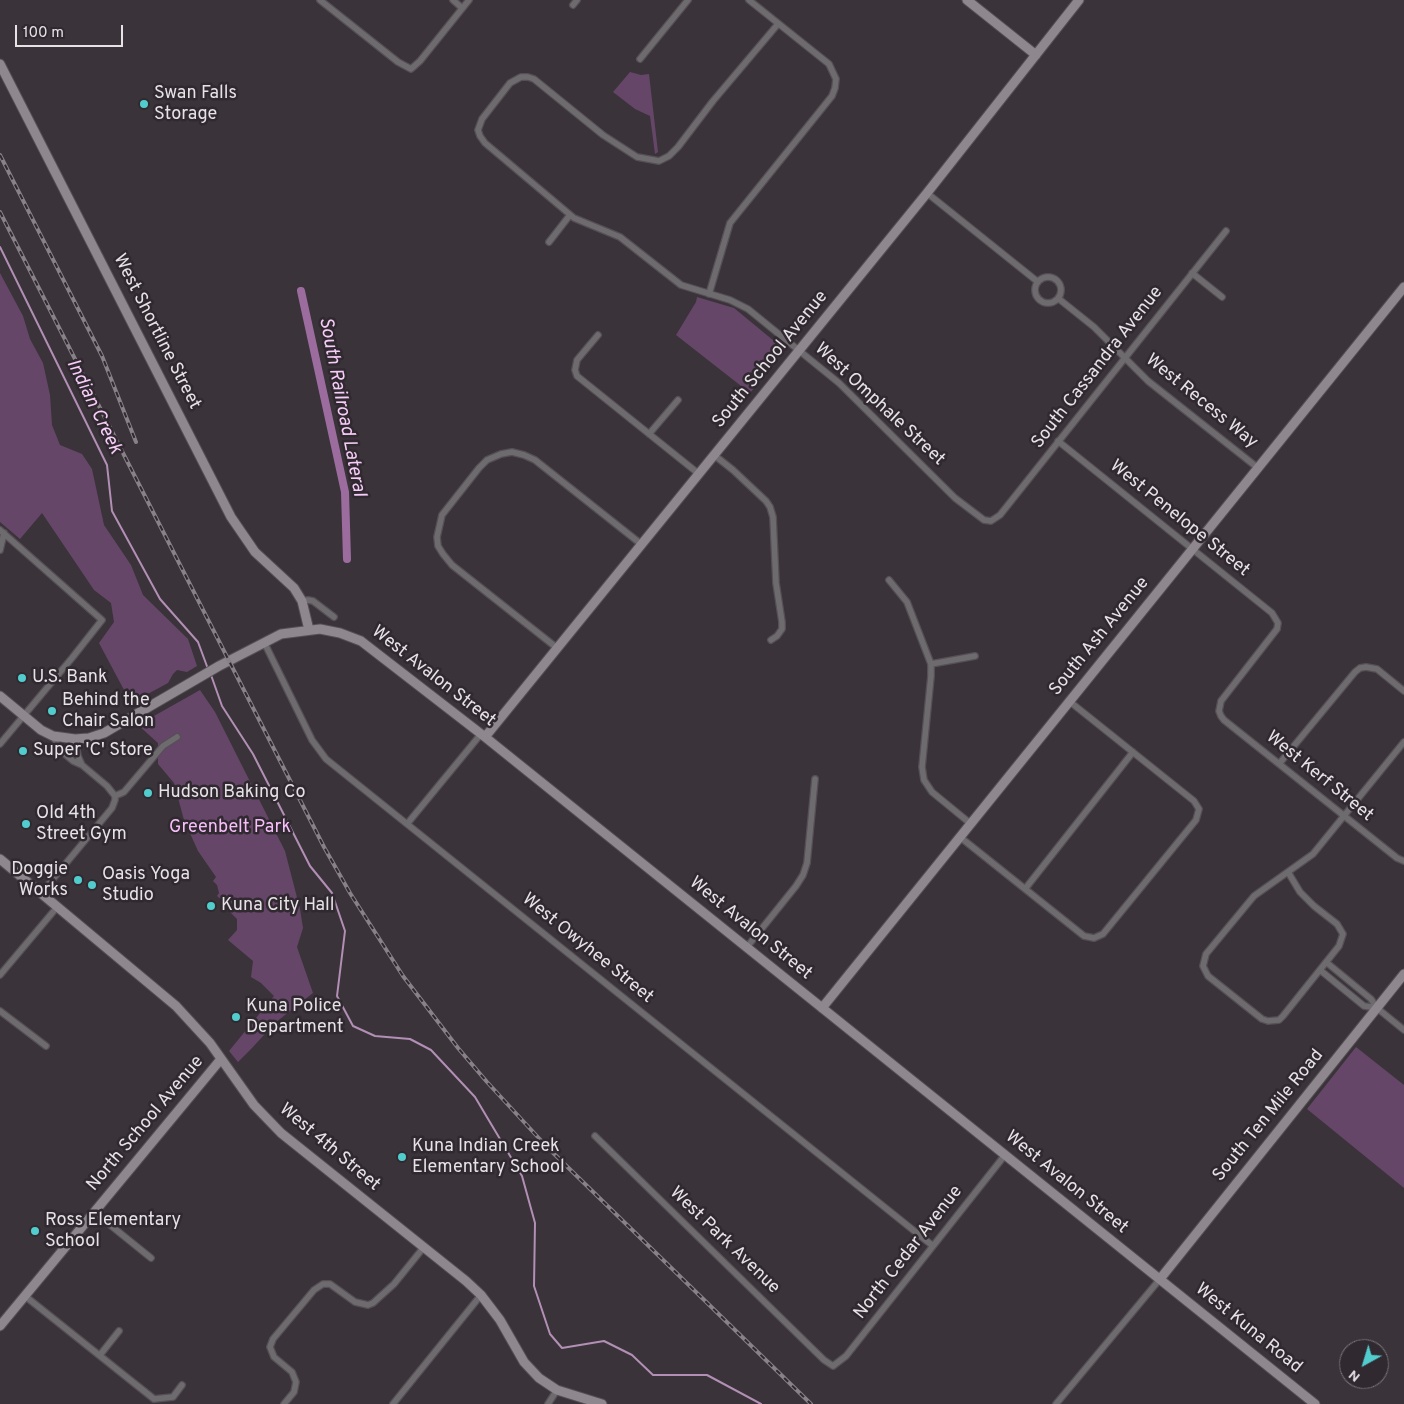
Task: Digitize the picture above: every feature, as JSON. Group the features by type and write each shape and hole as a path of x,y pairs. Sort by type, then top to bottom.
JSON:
{"street":[{"path":"320,0 398,62 411,69 420,61 469,0"},
{"path":"453,0 462,8"},
{"path":"640,59 688,0"},
{"path":"709,294 730,223 832,96 835,88 836,79 829,64 749,0"},
{"path":"967,0 1036,55"},
{"name":"South School Avenue","path":"483,736 699,474 927,192 1079,0"},
{"name":"West Omphale Street","path":"778,24 713,101 678,147 669,156 659,161 637,157 603,135 534,79 528,77 521,77 510,83 482,119 478,130 485,143 570,215 620,237 681,285 739,304 839,383 955,498 979,517 991,521"},
{"name":"West Shortline Street","path":"0,64 231,517 255,552 294,588 302,601 309,630"},
{"path":"927,192 1038,282"},
{"path":"549,242 570,215"},
{"name":"South Cassandra Avenue","path":"991,521 1000,515 1226,230"},
{"path":"1192,273 1222,297"},
{"path":"1047,277 1056,280 1062,289 1059,299 1050,304 1040,301 1035,292 1038,282 1047,277"},
{"name":"South Ash Avenue","path":"822,1008 1404,287"},
{"name":"West Recess Way","path":"1059,299 1094,327 1148,381 1258,468"},
{"path":"598,335 578,360 575,370 577,376 699,474"},
{"path":"649,434 678,400"},
{"name":"West Penelope Street","path":"1058,441 1272,613 1278,623 1273,636 1221,700 1219,711"},
{"path":"557,648 452,565 443,554 438,546 437,537 442,515 448,506 487,460 512,452 535,460 641,544"},
{"path":"714,455 766,500 770,507 773,517 776,583 782,622 782,629 771,640"},
{"path":"0,550 2,531"},
{"path":"0,744 102,620 2,531"},
{"path":"889,580 907,602 931,664 922,766 924,780 932,792 971,824"},
{"path":"302,601 313,601 334,618"},
{"name":"West Avalon Street","path":"75,740 104,733 219,666 280,634 320,629 340,633 361,641 483,736 1160,1279"},
{"name":"West Owyhee Street","path":"264,642 312,740 326,759 933,1246"},
{"path":"931,664 974,656"},
{"path":"1279,764 1360,668 1366,666 1377,670 1404,691"},
{"path":"0,696 41,730 54,736 75,740 78,756 82,764 107,786 115,796 112,808 42,892"},
{"path":"960,837 1084,936 1094,938 1103,934 1196,820 1199,809 1194,801 1070,701"},
{"name":"West Kerf Street","path":"1219,711 1224,720 1396,858 1404,861"},
{"path":"54,736 60,750 73,761 82,764"},
{"path":"115,796 124,792 163,746 178,736"},
{"path":"407,824 483,736"},
{"path":"1288,872 1300,892 1337,924 1343,934 1339,946 1283,1016 1273,1021 1262,1019 1208,976 1203,966 1206,954 1247,903 1261,890 1313,854 1404,742"},
{"path":"1025,889 1134,752"},
{"path":"747,948 796,886 802,875 807,858 815,779"},
{"name":"West 4th Street","path":"0,859 42,892 176,1006 199,1029 254,1105 281,1133 466,1280 481,1295 500,1320 524,1362 539,1378 557,1390 602,1404"},
{"path":"0,976 58,906"},
{"path":"1326,962 1371,999 1377,1008 1404,1030"},
{"path":"1320,970 1364,1006 1377,1008"},
{"name":"South Ten Mile Road","path":"1160,1279 1404,974"},
{"path":"0,1011 46,1046"},
{"name":"North School Avenue","path":"0,1326 222,1059"},
{"name":"West Park Avenue","path":"595,1136 832,1366"},
{"name":"North Cedar Avenue","path":"832,1366 846,1356 1006,1155"},
{"path":"94,1212 151,1258"},
{"path":"284,1404 294,1392 296,1382 292,1372 274,1357 270,1348 273,1339 314,1290 322,1284 330,1284 350,1300 361,1305 368,1305 373,1303 394,1284 424,1247"},
{"path":"1056,1404 1160,1279"},
{"name":"West Kuna Road","path":"1160,1279 1315,1404"},
{"path":"393,1404 481,1295"},
{"path":"25,1296 154,1399 173,1397 182,1385"},
{"path":"100,1355 119,1331"},
{"path":"548,1404 557,1390"}],"green space":[{"path":"630,72 641,75 649,74 658,152 655,154 650,116 635,109 613,92"},
{"path":"0,273 23,316 30,339 43,363 50,395 52,425 60,445 82,454 92,469 104,525 131,565 143,595 188,639 197,666 187,672 177,670 168,683 131,703 99,643 114,622 111,603 94,590 42,513 20,539 0,522"},
{"path":"697,297 734,308 785,350 750,393 676,335 696,302"},
{"name":"Greenbelt Park","path":"200,690 215,712 285,851 303,928 297,947 313,993 276,1022 238,1062 229,1051 274,996 261,983 251,977 253,961 228,940 237,930 237,919 228,910 230,907 217,896 219,893 217,885 213,881 216,877 198,851 184,820 174,783 158,764 158,743 138,725"},
{"path":"1356,1047 1404,1085 1404,1188 1307,1109"}],"waterway":[{"name":"Indian Creek","path":"0,247 107,465 112,511 160,599 198,642 208,669"},
{"name":"South Railroad Lateral","path":"301,291 345,492 347,559"},
{"name":"Indian Creek","path":"211,675 222,706 253,754 310,866 332,893 345,931 337,996 353,1026 375,1036 410,1039 431,1050 475,1097 522,1176 535,1223 534,1286 550,1334 562,1348 604,1341 632,1355 653,1375 707,1375 761,1404"}],"railway":[{"path":"0,155 102,356 136,442"},
{"path":"0,212 324,847 350,893 403,976 458,1048 547,1147 811,1404"}],"place":[{"name":"Swan Falls Storage","path":"144,104"},
{"name":"U.S. Bank","path":"22,678"},
{"name":"Behind the Chair Salon","path":"52,711"},
{"name":"Super 'C' Store","path":"23,751"},
{"name":"Hudson Baking Co","path":"148,793"},
{"name":"Old 4th Street Gym","path":"26,824"},
{"name":"Doggie Works","path":"78,880"},
{"name":"Oasis Yoga Studio","path":"92,885"},
{"name":"Kuna City Hall","path":"211,906"},
{"name":"Kuna Police Department","path":"236,1017"},
{"name":"Kuna Indian Creek Elementary School","path":"402,1157"},
{"name":"Ross Elementary School","path":"35,1231"}]}
